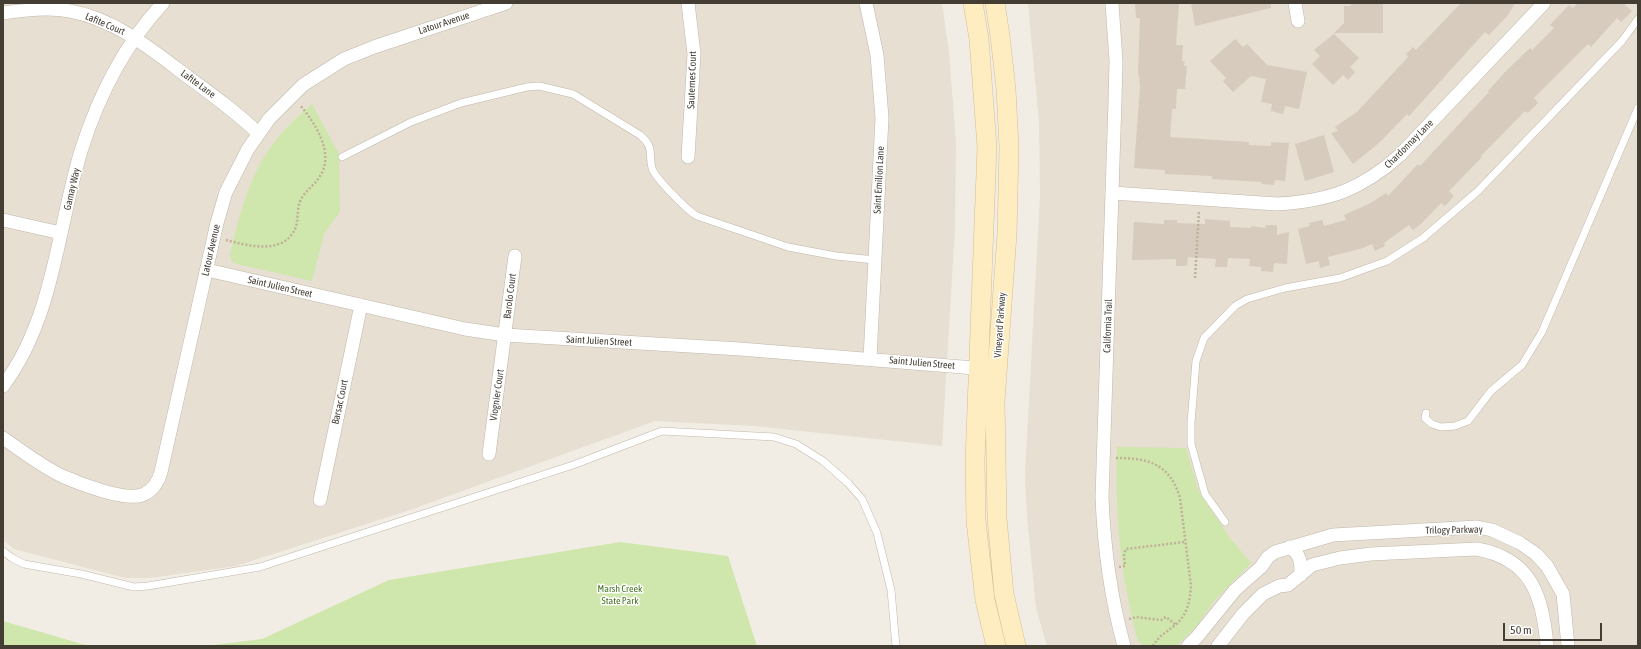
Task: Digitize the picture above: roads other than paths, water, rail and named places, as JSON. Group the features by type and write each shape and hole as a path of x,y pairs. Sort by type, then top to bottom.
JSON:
{"street":[{"name":"Gamay Way","path":"3,386 28,345 39,316 49,286 81,152 96,108 126,50 163,3"},
{"name":"Latour Avenue","path":"3,438 37,462 62,476 114,493 135,497 148,492 155,486 161,472 214,237 226,192 237,168 258,133 292,95 314,77 344,59 374,47 506,3"},
{"name":"Sauternes Court","path":"688,3 694,54 688,158"},
{"name":"Saint Emilion Lane","path":"866,3 878,55 882,118 870,359"},
{"name":"Vineyard Parkway","path":"973,3 979,39 987,147 974,461 976,522 985,600 996,646"},
{"name":"Vineyard Parkway","path":"994,3 1005,82 1008,147 1008,234 997,370 995,462 997,518 1004,594 1016,646"},
{"name":"California Trail","path":"1112,3 1116,61 1103,458 1103,518 1104,547 1107,568 1124,646"},
{"path":"1295,3 1298,21"},
{"name":"Chardonnay Lane","path":"1112,193 1277,204 1326,198 1363,184 1400,155 1544,3"},
{"name":"Lafite Court","path":"3,14 32,9 70,11 95,18 135,38"},
{"name":"Lafite Lane","path":"135,38 236,112 258,133"},
{"path":"3,220 61,233"},
{"name":"Barolo Court","path":"505,335 515,256"},
{"name":"Saint Julien Street","path":"207,270 464,329 505,335 740,349 997,370"},
{"name":"Barsac Court","path":"320,500 361,305"},
{"name":"Viognier Court","path":"490,454 505,335"},
{"name":"Trilogy Parkway","path":"1188,646 1235,590 1261,567 1268,557 1275,552 1333,535 1477,527 1504,535 1536,554 1547,566 1563,594 1568,646"},
{"path":"1290,547 1296,552 1300,560 1301,575"},
{"name":"Trilogy Parkway","path":"1218,646 1243,614 1263,594 1279,586 1288,585 1312,565 1340,558 1397,553 1477,549 1488,551 1509,559 1518,566 1534,586 1543,608 1547,646"}],"lane":[{"path":"1225,522 1205,494 1191,444 1191,423 1196,361 1204,338 1219,320 1235,306 1246,299 1285,288 1340,278 1387,261 1423,238 1478,191 1622,41 1638,19"},
{"path":"342,157 411,122 461,103 497,93 539,86 573,94 649,142 652,169 688,210 696,216 788,247 836,256 875,260"},
{"path":"1426,413 1425,418 1427,421 1441,426 1455,426 1468,420 1491,392 1522,365 1542,332 1638,108"},
{"path":"3,551 12,558 24,564 81,574 134,587 148,586 260,567 573,466 662,431 774,437 796,444 823,461 848,483 862,499 877,533 891,590 896,646"}],"park label":[{"name":"Marsh Creek State Park","path":"620,594"}]}
